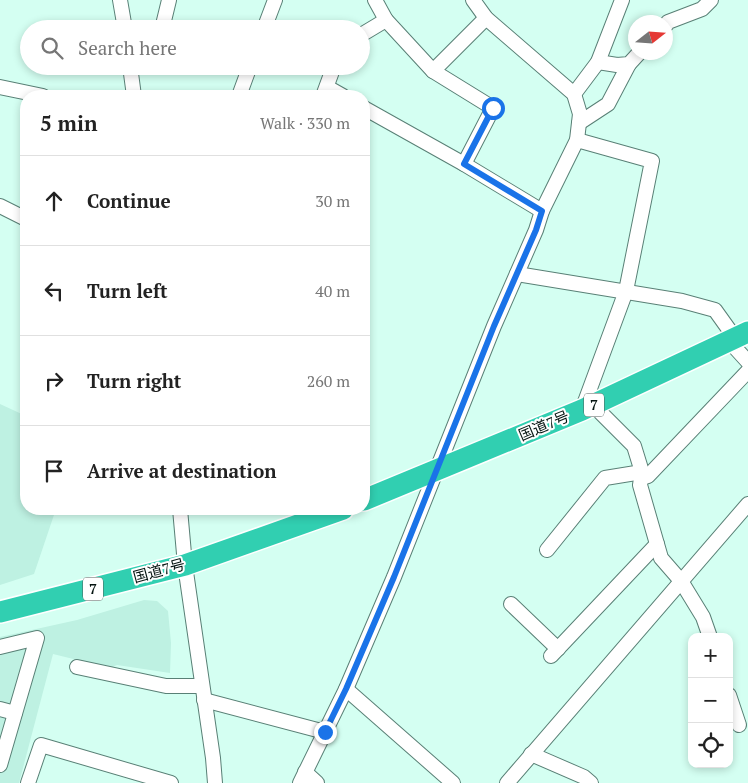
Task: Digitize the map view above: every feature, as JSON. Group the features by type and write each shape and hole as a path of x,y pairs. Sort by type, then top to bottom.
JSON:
{"highway":[{"name":"国道7号","path":"370,498 587,408 737,337"},
{"name":"国道7号","path":"0,612 185,565 302,515"}],"street":[{"path":"120,0 123,20"},
{"path":"164,20 169,0"},
{"path":"267,20 275,0"},
{"path":"375,0 386,20 433,71 493,108 464,164"},
{"path":"317,783 303,778 346,689 394,577 494,326 536,230 542,211 577,140 580,114 574,94 486,18 473,0"},
{"path":"574,94 598,62 622,0"},
{"path":"673,20 702,9 711,0"},
{"path":"433,71 486,18"},
{"path":"370,30 386,20"},
{"path":"579,123 608,104 633,60"},
{"path":"598,62 617,65 629,64"},
{"path":"132,75 133,90"},
{"path":"241,90 247,75"},
{"path":"326,90 331,75"},
{"path":"0,87 20,91"},
{"path":"370,111 464,164 542,211"},
{"path":"577,140 652,161 626,291 587,408 634,446 641,475 640,485 661,558 681,581 703,617 709,633"},
{"path":"0,206 20,216"},
{"path":"517,274 682,301 715,310 737,337 748,362"},
{"path":"547,550 605,478 648,476 748,371"},
{"path":"507,783 748,504"},
{"path":"181,515 185,565 213,758 214,783"},
{"path":"511,604 554,652 657,544"},
{"path":"0,646 37,638 0,765"},
{"path":"77,667 203,693 243,710 325,732"},
{"path":"346,689 453,783"},
{"path":"733,707 739,724"},
{"path":"0,709 15,714"},
{"path":"28,783 41,745 152,780 171,783"},
{"path":"531,754 584,776 591,783"}],"shaded area":[{"path":"0,404 20,413 20,515 54,515 34,574 0,585"},
{"path":"144,600 157,601 168,611 171,643 170,673 117,665 110,668 53,654 19,783 0,783 0,637 77,620"}],"route":[{"path":"325,732 346,689 394,577 494,326 536,230 542,211 464,164 493,108"}]}
